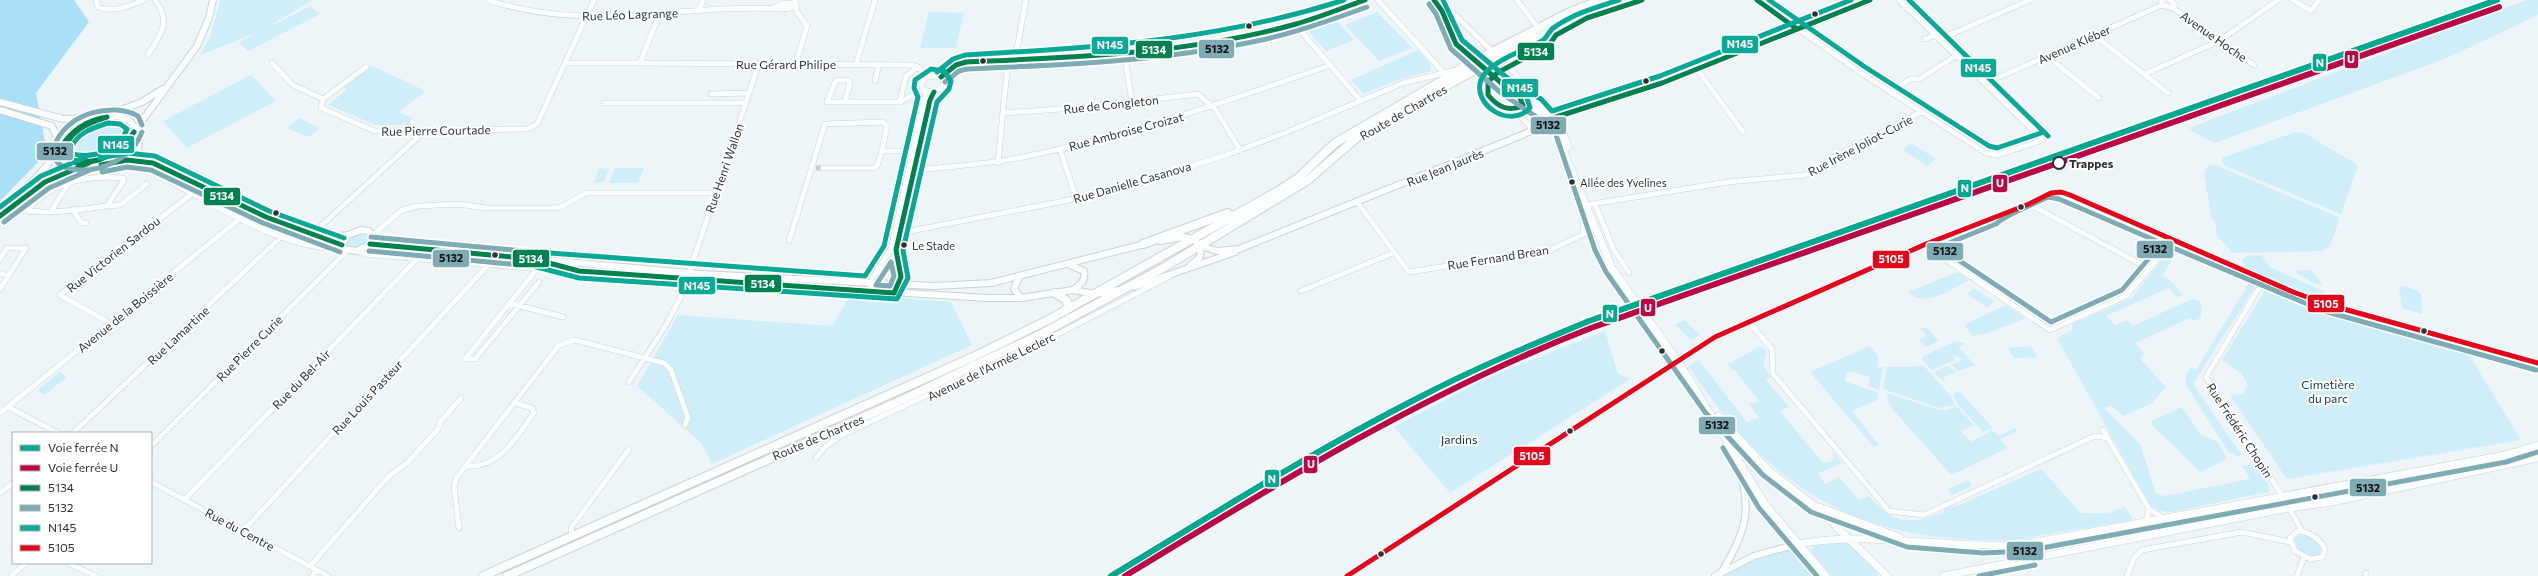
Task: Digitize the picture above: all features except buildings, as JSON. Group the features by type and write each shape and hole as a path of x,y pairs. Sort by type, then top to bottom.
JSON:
{"main road":[{"path":"1434,0 1446,17 1456,44 1466,55 1520,98 1550,119"},
{"name":"Route de Chartres","path":"483,576 1007,341 1065,311 1278,191 1298,178 1335,142 1488,54 1568,14 1601,0"},
{"name":"Route de Chartres","path":"507,576 893,404 1039,335 1124,290 1201,246 1308,180 1360,135 1505,53 1618,0"},
{"path":"1514,93 1538,105 1550,119 1580,189 1602,248 1612,268 1710,407 1768,470 1815,506 1848,536 1887,576"},
{"path":"1143,244 1215,219 1269,192 1278,191"},
{"path":"1055,293 1066,300 1068,305 1065,311"},
{"path":"1710,407 1733,453 1765,504 1797,544 1826,576"},
{"path":"1797,544 1818,539 1848,536 1984,546 2026,544 2505,455 2538,445"},
{"path":"1943,576 2289,508 2339,500 2538,458"},
{"path":"1815,506 1908,540"}],"street":[{"path":"96,0 98,7 107,10 127,8 144,0"},
{"path":"148,55 161,35 166,19 165,11 155,0"},
{"path":"0,110 52,126 55,129 62,156 67,161 88,163 95,162 124,148 143,122 151,106 174,80 196,49 204,33 213,0"},
{"name":"Rue Léo Lagrange","path":"488,0 516,11 546,15 587,16 659,14 699,10 791,8 795,2"},
{"name":"Rue Pierre Courtade","path":"323,99 321,108 375,131 527,129 537,124 594,0"},
{"path":"699,10 703,0"},
{"path":"856,64 875,0"},
{"path":"1015,60 1026,0"},
{"path":"894,293 900,284 896,250 898,234 924,91 920,83 927,77 941,77 961,63 1124,52 1226,37 1297,23 1365,0"},
{"path":"1378,0 1444,72"},
{"path":"1517,0 1536,25"},
{"name":"Rue Danielle Casanova","path":"898,234 984,218 1076,198 1150,179 1240,150 1403,83 1456,70 1464,63 1536,25 1591,0"},
{"path":"1532,130 1527,120 1495,104 1486,89 1492,76 1549,45 1556,35 1587,18 1642,0"},
{"path":"1757,0 1891,93 1986,153 1998,155 2043,140 2034,129 1899,0"},
{"name":"Rue Jean Jaurès","path":"1357,202 1545,126 1550,119 1647,88 1870,0"},
{"path":"1925,39 1938,37 2030,0"},
{"path":"2161,0 2162,5"},
{"path":"2172,0 2175,5 2173,8"},
{"path":"2145,74 2219,40 2278,0"},
{"path":"2293,0 2311,11 2319,0"},
{"path":"795,2 797,12 807,26 796,63"},
{"name":"Avenue Hoche","path":"2162,5 2173,8 2254,65"},
{"name":"Avenue Kléber","path":"1986,83 2162,5"},
{"path":"1452,12 1491,50"},
{"path":"640,63 659,14"},
{"path":"1297,23 1299,29 1361,101"},
{"path":"2094,36 2168,93"},
{"path":"1124,52 1132,102"},
{"path":"1891,93 1910,79 1919,79 1957,55"},
{"path":"2047,56 2099,98"},
{"path":"998,163 1008,60"},
{"path":"272,63 293,85 323,99 366,67"},
{"name":"Rue Gérard Philipe","path":"565,63 911,64 918,67"},
{"name":"Rue Henri Wallon","path":"689,280 690,273 759,64"},
{"path":"875,81 879,64"},
{"name":"Rue Ambroise Croizat","path":"915,170 962,168 998,163 1060,149 1213,106 1331,65"},
{"path":"900,102 906,76 918,67 927,77"},
{"path":"1509,67 1551,113 1550,119"},
{"path":"1697,69 1743,132"},
{"path":"869,282 886,261 898,234 915,170 931,98 934,92 942,87 944,83 941,77"},
{"path":"0,210 35,179 74,130 142,102 174,80"},
{"path":"844,102 850,83 848,80 836,80 833,83 827,102 844,102 900,102 908,100 924,91 934,92"},
{"path":"711,94 749,93"},
{"name":"Rue de Congleton","path":"1004,113 1132,102 1198,94 1204,95 1213,106 1240,150"},
{"path":"901,95 908,100"},
{"path":"1507,110 1516,110 1523,106 1520,98"},
{"path":"0,102 63,119 96,116 102,118 127,118 134,122 135,132 139,137 138,152 153,163 266,217 323,237 344,248 364,254 537,269 873,292 1021,298 1073,290 1095,294"},
{"path":"604,103 746,103"},
{"path":"1532,130 1538,120 1537,109"},
{"name":"Rue Irène Joliot-Curie","path":"1595,204 1728,182 1775,176 1798,176 1824,166 1830,159 1921,112"},
{"path":"789,240 822,127 829,122 886,124 882,151 877,166 874,168 823,168"},
{"path":"312,234 426,130"},
{"path":"1060,149 1076,198"},
{"path":"882,151 913,151"},
{"path":"95,162 100,165 127,160 153,163"},
{"path":"0,216 45,182 88,163"},
{"path":"810,168 816,168"},
{"path":"174,173 173,183 282,236 319,249 344,248"},
{"path":"28,210 44,195 68,184 93,178 123,178 117,192 107,206"},
{"path":"52,210 68,184"},
{"path":"11,208 52,210 120,205 147,184"},
{"path":"1347,576 1715,337 1748,321 1841,283 1924,245 2029,204 2054,192 2070,195 2263,281 2326,304 2538,363"},
{"name":"Rue Victorien Sardou","path":"110,323 60,296 192,193"},
{"path":"370,244 373,235 402,210 418,206 460,204 486,208 559,208 586,193 716,193"},
{"path":"1301,291 1393,253 1357,202"},
{"name":"Avenue de l'Armée Leclerc","path":"1124,290 1170,276 1233,253 1239,249 1357,202"},
{"path":"1587,208 1595,204 1613,248 1629,273"},
{"path":"2029,204 2150,269"},
{"name":"Rue Fernand Brean","path":"1393,253 1409,272 1550,250 1584,234 1582,212 1587,208"},
{"path":"75,209 75,214 82,223 86,223"},
{"name":"Avenue de la Boissière","path":"0,414 242,217"},
{"path":"323,237 348,235 365,230 373,235"},
{"path":"344,248 348,235"},
{"name":"Rue Lamartine","path":"74,432 282,236"},
{"path":"357,251 370,244 690,273 900,284 972,285 1019,277 1069,265 1143,244 1178,237 1193,239 1201,246"},
{"path":"1924,245 2050,330 2126,296 2150,269 2168,239"},
{"name":"Avenue de l'Armée Leclerc","path":"1186,270 1200,257 1201,246 1217,251 1239,249"},
{"path":"0,259 7,248 26,248 0,289"},
{"name":"Rue Pierre Curie","path":"152,445 344,248"},
{"name":"Rue du Bel-Air","path":"184,500 418,258"},
{"path":"534,260 579,271"},
{"name":"Rue Louis Pasteur","path":"244,530 490,264"},
{"path":"1069,265 1084,271 1086,276 1084,281 1073,290"},
{"path":"875,273 888,268 899,272"},
{"path":"537,269 465,359 475,360 539,282"},
{"path":"0,273 8,276"},
{"name":"Avenue de l'Armée Leclerc","path":"816,458 825,447 840,436 1060,333 1170,276"},
{"path":"1019,277 1014,289 1021,298"},
{"path":"629,382 644,360 689,280"},
{"name":"Rue Frédéric Chopin","path":"2263,281 2206,377 2284,497"},
{"path":"869,282 873,292"},
{"name":"Route de Chartres","path":"1095,294 1124,290"},
{"path":"509,303 563,317"},
{"path":"1748,321 1772,349 1773,374 1889,511 1924,515 2095,436 2108,438"},
{"path":"459,528 454,486 466,466 515,402 560,345 569,340 644,360 664,363 671,370 688,418 684,425"},
{"path":"310,566 389,476 407,463 438,430 440,422 462,398"},
{"path":"466,466 474,468 498,459 534,413 532,408 515,402"},
{"path":"8,408 56,432"},
{"path":"2104,430 2149,509 2165,519"},
{"path":"572,536 571,528 629,449"},
{"path":"1718,574 1735,550 1745,527 1747,492 1733,453"},
{"name":"Rue du Centre","path":"152,483 244,530 328,576"},
{"path":"0,493 12,484"},
{"path":"2127,576 2134,558 2142,550 2242,532 2290,542 2295,551 2304,557 2320,559 2325,553 2319,540 2302,531 2284,497"},
{"path":"2146,522 2149,509"},
{"path":"2290,542 2294,533 2302,531"},
{"path":"1718,574 1735,564 1765,552 1797,544"},
{"path":"2297,576 2304,557"},
{"path":"11,576 25,564"},
{"path":"70,564 96,576"},
{"path":"312,576 317,570"}],"green space":[{"path":"220,0 313,0 261,31 200,55 210,37"},
{"path":"2526,0 2538,0 2538,15 2447,58 2215,143 2195,133 2189,128"},
{"path":"311,6 320,14 248,51 239,42"},
{"path":"929,12 964,13 956,48 920,48"},
{"path":"1377,12 1412,48 1379,61 1345,25"},
{"path":"1335,19 1354,40 1326,51 1307,30"},
{"path":"1418,50 1431,65 1431,71 1394,81 1364,94 1351,80"},
{"path":"372,66 426,91 399,112 412,118 408,125 376,125 328,105 347,89 344,87"},
{"path":"251,75 276,101 187,148 163,121"},
{"path":"299,118 320,128 308,137 287,128"},
{"path":"112,120 126,125 128,130 120,145 106,155 97,158 88,159 71,156 68,146 76,135 86,127"},
{"path":"2296,132 2304,133 2356,164 2357,168 2341,214 2225,166 2221,158"},
{"path":"1911,143 1936,159 1927,166 1903,150"},
{"path":"2213,164 2338,217 2339,220 2330,246 2321,251 2233,253 2217,236 2215,222 2211,217 2204,172 2208,166"},
{"path":"599,168 609,169 604,182 594,183"},
{"path":"615,168 644,168 638,183 609,183"},
{"path":"359,233 367,235 366,242 359,247 349,247 347,243 349,238"},
{"path":"2172,246 2211,262 2210,266 2177,252 2162,276 2170,280 2183,295 2178,297 2168,288 2106,316 2115,325 2127,320 2133,326 2192,299 2198,300 2201,304 2201,318 2193,321 2190,318 2135,343 2144,353 2140,359 2166,387 2152,403 2124,416 2110,405 2104,408 2140,444 2156,494 2165,496 2250,479 2242,466 2256,464 2269,486 2269,492 2171,512 2159,511 2150,505 2057,338 2073,330 2072,324 2132,298"},
{"path":"2261,255 2270,267 2325,292 2323,299 2246,268 2242,260 2246,256"},
{"path":"2224,268 2258,282 2193,384 2241,454 2239,457 2228,451 2186,385 2186,375 2191,367 2196,370 2249,283 2222,271"},
{"path":"2311,270 2322,284 2321,285 2313,283 2294,271"},
{"path":"1957,272 1969,280 1938,296 1922,299 1915,297 1908,292"},
{"path":"2403,286 2416,290 2421,294 2422,314 2402,308 2399,288"},
{"name":"Cimetière du parc","path":"2267,287 2307,301 2465,348 2521,440 2287,479 2230,396 2243,394 2248,385 2242,374 2222,360"},
{"path":"1973,288 1994,301 1988,308 1967,294"},
{"path":"851,294 951,302 972,345 712,464 701,443 637,386 678,315 832,326"},
{"path":"2006,305 2026,318 1988,333 1973,336 1965,327 1966,324"},
{"path":"1684,320 1700,335 1691,340 1675,325"},
{"path":"1926,327 1939,341 1926,347 1918,340 1927,336 1920,329"},
{"name":"Jardins","path":"1605,331 1618,374 1630,379 1450,493 1394,427 1486,378"},
{"path":"1956,341 1966,344 1958,347 1975,365 1958,371 1951,365 1957,362 1962,363 1960,361 1962,359 1955,356 1953,357 1955,360 1932,370 1922,359 1922,357"},
{"path":"1761,346 1767,351 1763,366 1771,377 1766,380 1789,407 1781,411 1784,416 1823,463 1833,461 1831,459 1835,458 1831,453 1833,452 1842,463 1818,473 1825,484 1839,477 1859,500 1869,496 1886,513 1903,520 1921,519 1932,516 1944,512 1943,508 1957,506 2041,469 2081,513 2108,513 2125,507 2133,520 2011,540 1957,539 1908,532 1864,520 1824,501 1787,477 1752,446 1720,410 1688,366 1699,360 1747,422 1759,418 1749,404 1759,401 1734,369 1732,370 1726,362 1730,363"},
{"path":"1870,346 1878,356 1877,367 1883,367 1879,390 1868,386 1870,377 1853,372 1846,373 1845,381 1879,393 1877,400 1852,411 1879,445 1874,447 1810,372"},
{"path":"2031,346 2037,357 2014,358 2008,348"},
{"path":"1923,365 1950,395 1955,405 1939,408 1883,389 1887,367 1911,367"},
{"path":"1948,366 1956,372 1943,378 1945,380 1943,381 1934,372"},
{"path":"59,372 67,377 45,395 37,391"},
{"path":"1959,391 1993,428 1983,432 1958,405 1953,394"},
{"path":"1887,393 1936,409 1944,410 1957,407 1974,425 1961,431 1971,442 1992,430 1998,436 2015,428 2017,431 2000,439 2008,448 1951,475 1889,405"},
{"path":"2182,407 2201,435 2218,442 2227,459 2200,472 2152,425 2151,421"},
{"path":"1968,480 1972,486 1952,495 1948,489"},
{"path":"2299,535 2311,537 2317,542 2320,554 2310,557 2298,549 2294,539"},
{"path":"1847,542 1877,571 1878,576 1832,576 1811,552 1814,544"},
{"path":"1795,547 1821,576 1724,576 1747,563"}],"shaded area":[{"path":"0,0 74,0 89,22 36,93 47,153 0,201"}],"tunnel":[{"path":"816,168 823,168"}],"rail line":[{"name":"N","path":"1111,576 1285,471 1374,421 1464,375 1542,340 1589,321 2497,0"},
{"name":"U","path":"1125,576 1293,474 1379,426 1466,381 1528,353 1591,328 2499,7"}],"transit line":[{"name":"N145","path":"937,72 953,59 965,55 1109,46 1204,35 1298,15 1344,0"},
{"name":"5134","path":"941,77 956,65 966,62 1132,52 1256,34 1296,24 1365,0"},
{"name":"5134","path":"1434,0 1442,11 1456,44 1506,87"},
{"name":"N145","path":"1443,0 1462,40 1518,87 1541,99 1552,111 1660,76 1851,0"},
{"name":"N145","path":"1518,88 1526,95 1530,108 1523,115 1515,118 1506,117 1496,113 1483,98 1480,89 1481,80 1492,68 1509,57 1543,40 1556,26 1585,11 1619,0"},
{"name":"5134","path":"1520,98 1523,106 1512,109 1503,108 1495,103 1488,95 1488,82 1497,73 1549,45 1556,35 1587,18 1642,0"},
{"name":"5134","path":"1757,0 1797,29"},
{"name":"N145","path":"1769,0 1865,67 1989,146 1997,148 2041,133"},
{"name":"5134","path":"1550,119 1662,83 1870,0"},
{"name":"N145","path":"1909,0 2048,136"},
{"name":"5132","path":"1429,4 1436,14 1451,49 1501,93 1554,129 1595,250 1606,272 1705,412 1763,475 1811,512 1907,547 1983,553 2026,551 2506,462 2538,452"},
{"name":"5132","path":"945,82 959,71 967,69 1092,63 1176,55 1217,49 1298,31 1367,7"},
{"name":"N145","path":"533,266 579,278 897,299 908,278 903,250 937,102 949,89 951,81 944,71 931,69 915,80 914,88 918,97 884,246 865,276 536,252"},
{"name":"5134","path":"894,293 901,277 896,250 930,100 934,92"},
{"name":"5132","path":"142,125 138,116 124,110 115,109 95,112 73,123 57,139 54,149 56,159 61,166 69,170 78,171 99,168 128,154 135,146 142,132"},
{"name":"5134","path":"63,153 61,147 80,126 93,120 107,117"},
{"name":"5134","path":"63,153 65,145 73,133 86,125 107,117"},
{"name":"N145","path":"108,123 120,124 127,129 125,136 120,142 104,152 95,154 85,156 70,153 74,141 84,133 108,123"},
{"name":"5134","path":"99,160 122,148 134,132"},
{"name":"5134","path":"99,160 110,156 125,147 134,132"},
{"name":"N145","path":"100,158 127,153 155,156 269,211 344,238"},
{"name":"5134","path":"65,157 83,163 99,160"},
{"name":"5134","path":"65,157 73,162 81,164 99,160"},
{"name":"N145","path":"0,207 41,176 86,157"},
{"name":"5134","path":"101,165 127,160 153,163 266,217 342,245"},
{"name":"5134","path":"0,216 45,182 89,163"},
{"name":"5132","path":"102,172 127,167 151,170 263,223 340,252"},
{"name":"5132","path":"4,222 49,188 92,169"},
{"name":"5105","path":"1347,576 1715,337 1926,244 2029,204 2051,193 2061,192 2070,195 2293,292 2326,304 2538,363"},
{"name":"5132","path":"2048,197 2059,199 2159,242 2150,257 2122,290 2051,322 1939,247 1996,224 2000,219 2024,210 2048,197"},
{"name":"5132","path":"371,237 536,252"},
{"name":"5134","path":"370,244 534,259 579,271 894,293"},
{"name":"5132","path":"2171,247 2324,311 2536,370"},
{"name":"5132","path":"369,251 533,266"},
{"name":"5132","path":"891,262 894,276 890,286 876,285 891,262"},
{"name":"5132","path":"1723,448 1759,508 1817,576"},
{"name":"5132","path":"1979,576 2035,565"}],"place":[{"name":"Trappes","path":"2059,163"},
{"name":"Allée des Yvelines","path":"1572,182"},
{"name":"Le Stade","path":"904,245"}]}
